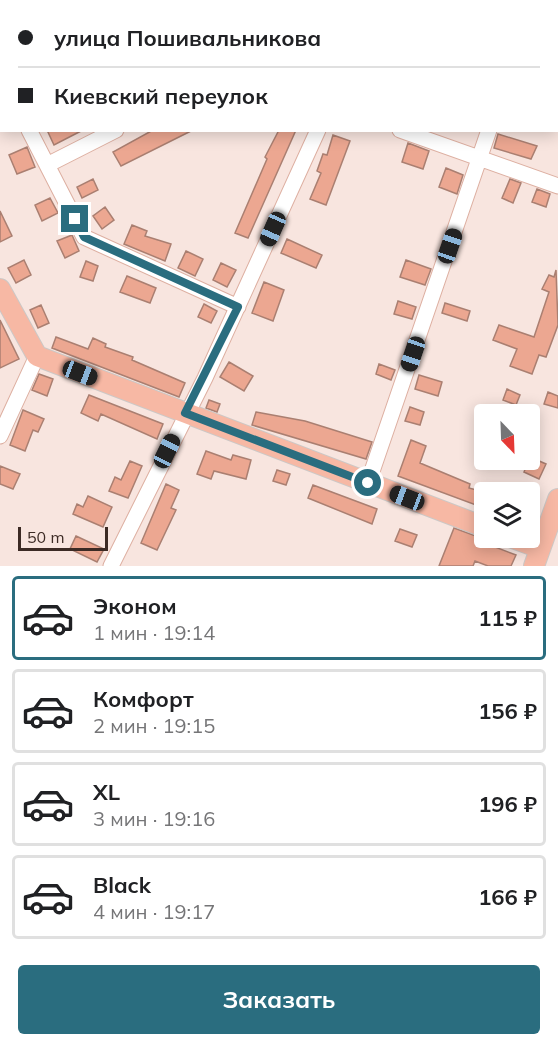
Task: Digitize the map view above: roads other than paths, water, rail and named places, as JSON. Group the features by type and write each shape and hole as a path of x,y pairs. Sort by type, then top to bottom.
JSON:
{"main road":[{"path":"0,289 21,331 37,356 474,523"},
{"path":"525,548 537,557 557,502"}],"lane":[{"path":"30,132 84,237 238,307"},
{"path":"47,165 112,132"},
{"path":"111,566 238,307 317,132"},
{"path":"405,132 558,186"},
{"path":"368,483 488,132"},
{"path":"0,436 37,356"}]}
